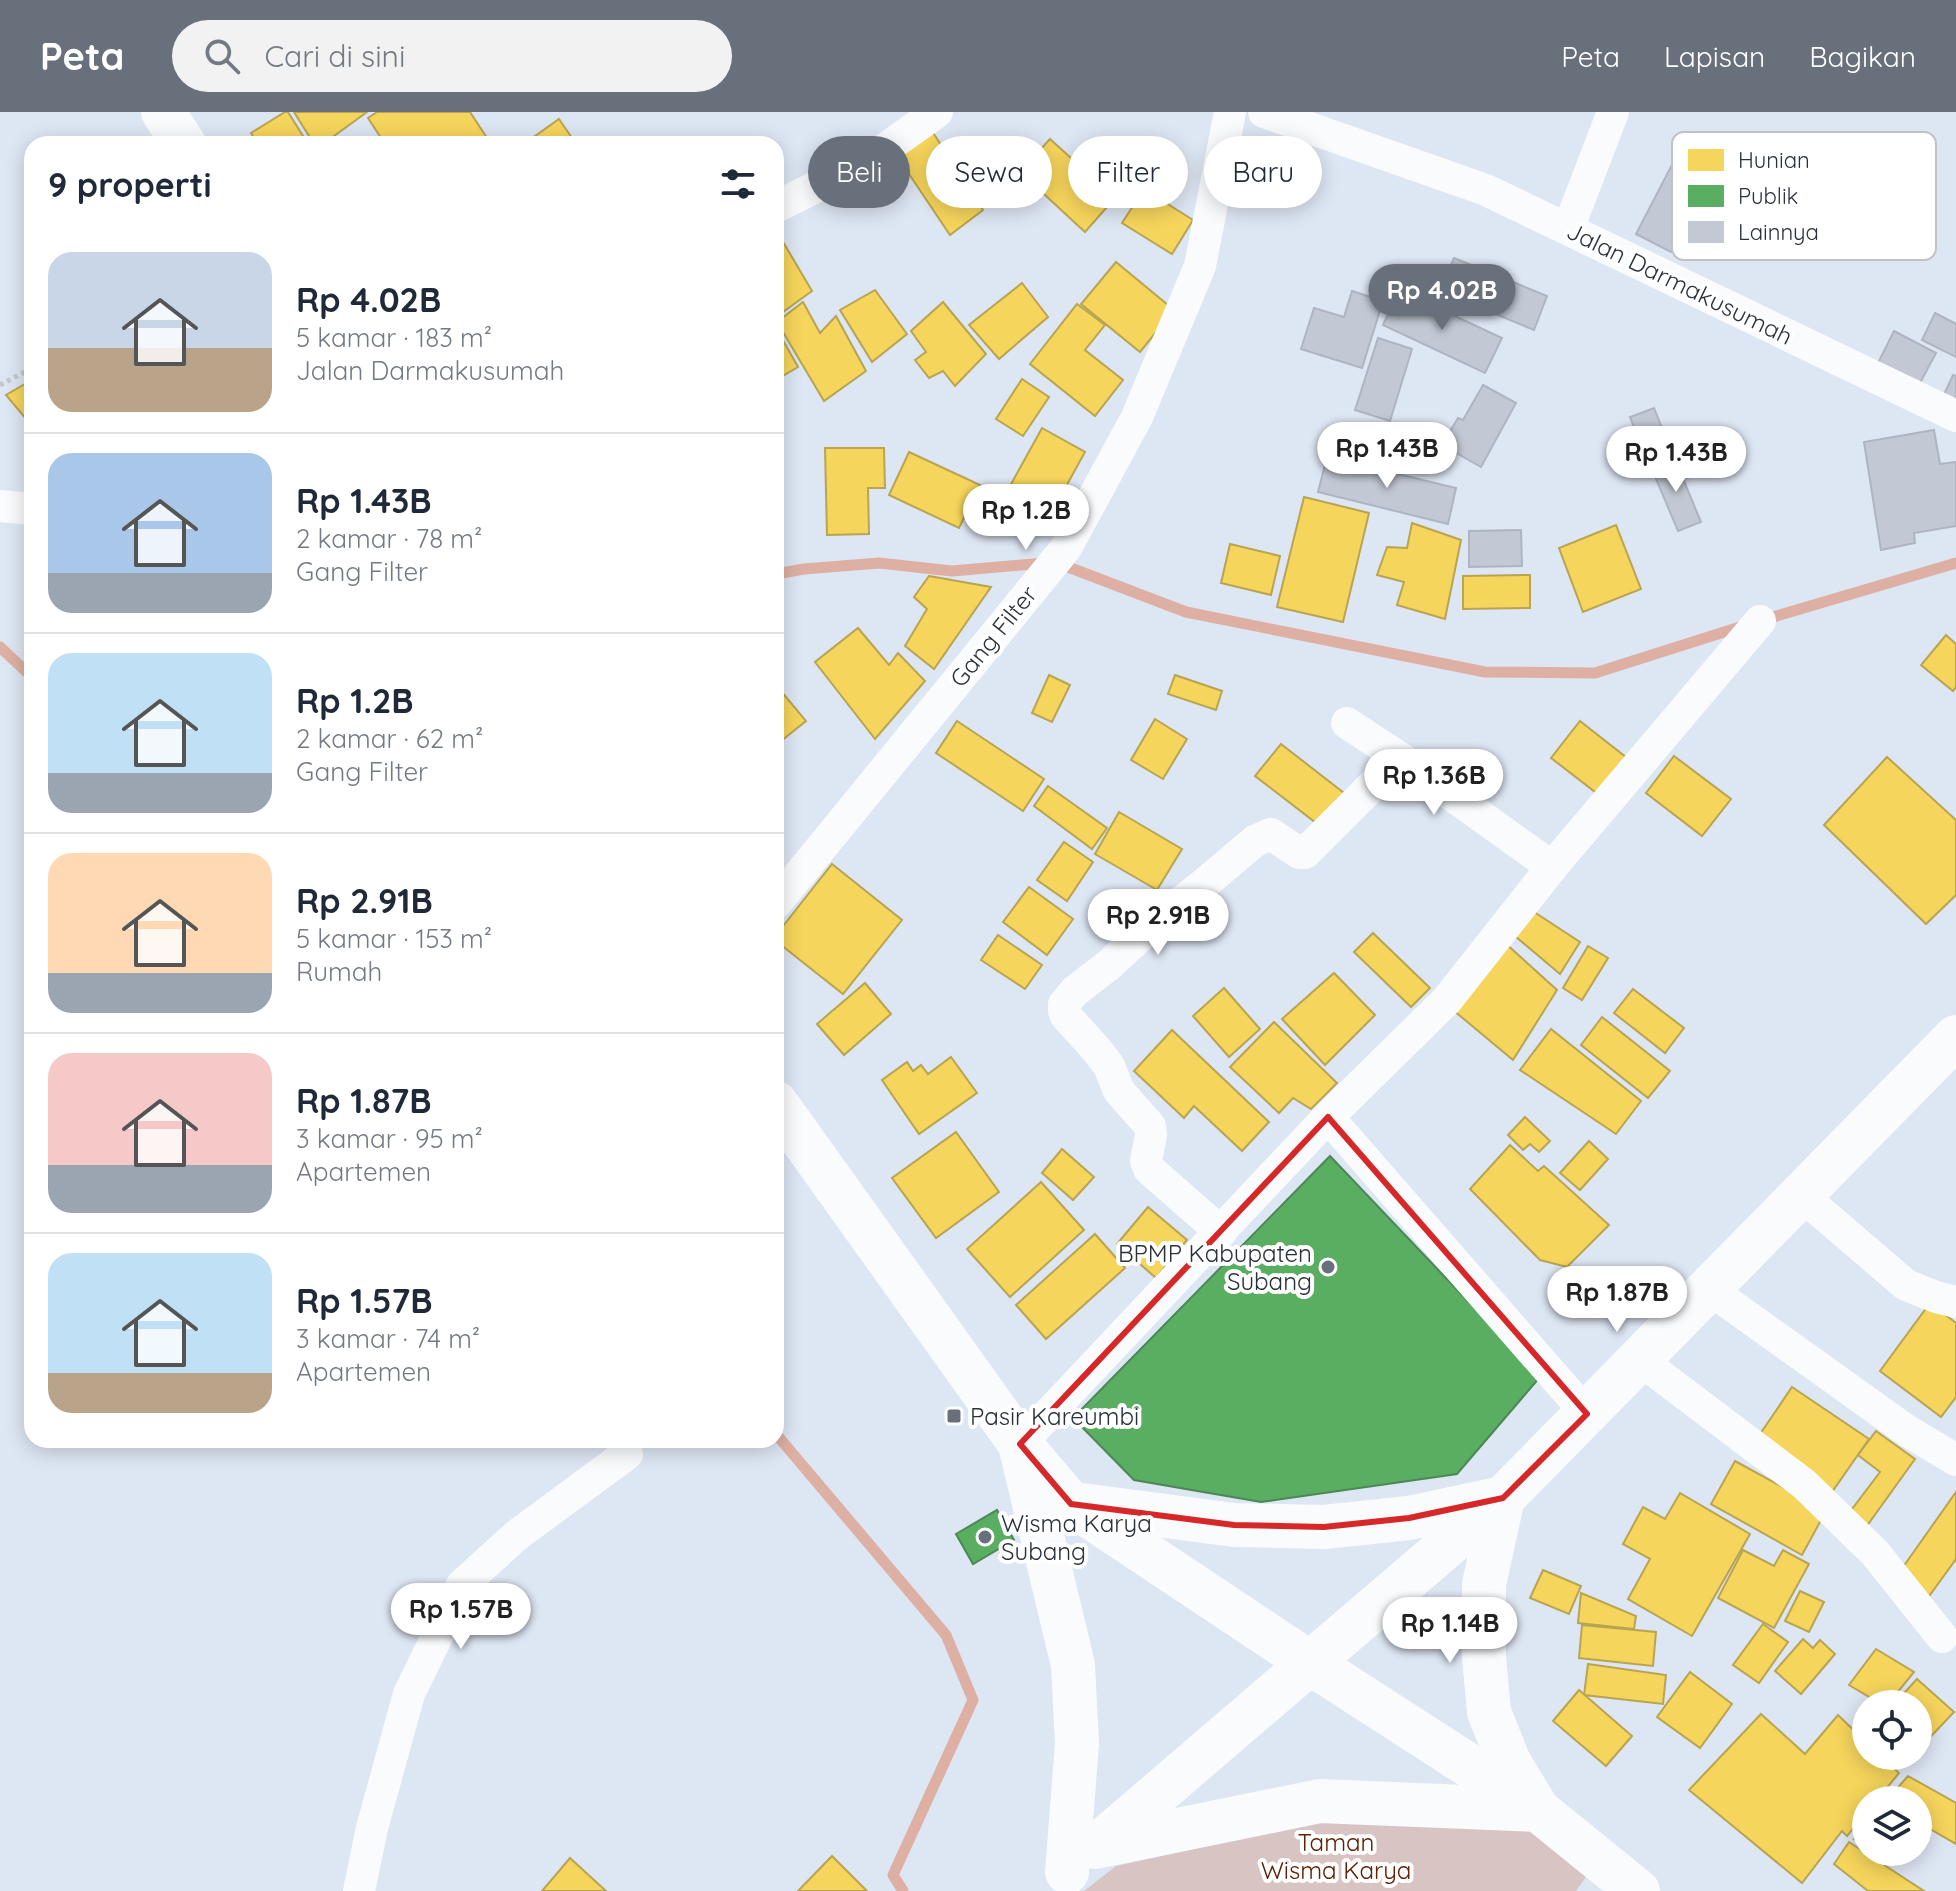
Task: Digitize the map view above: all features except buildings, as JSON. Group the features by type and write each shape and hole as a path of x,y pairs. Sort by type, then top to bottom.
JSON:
{"main road":[{"path":"163,112 179,136"},
{"path":"1069,1870 1503,1498 1801,1195 1953,1046"},
{"path":"784,1114 1020,1444 1071,1504 1538,1810 1638,1891"},
{"path":"1020,1444 1073,1665 1077,1744 1069,1870"},
{"path":"1071,1504 1234,1525 1324,1527 1409,1518 1503,1498"},
{"path":"1503,1498 1484,1584 1484,1657 1489,1712 1509,1762 1538,1810"},
{"path":"1069,1870 1320,1801 1538,1810"}],"street":[{"path":"784,203 871,159 937,112"},
{"name":"Gang Filter","path":"784,893 1066,548 1137,417 1200,266 1230,112"},
{"name":"Jalan Darmakusumah","path":"1264,112 1486,190 1956,416"},
{"path":"1568,229 1613,112"},
{"path":"0,506 24,508"},
{"path":"1020,1444 1328,1117 1447,1000 1552,867 1760,621"},
{"path":"1347,723 1552,867"},
{"path":"1221,1232 1149,1169 1146,1161 1150,1126 1119,1091 1109,1066 1066,1016 1064,1004 1153,924 1255,841 1271,834 1299,853 1305,853 1400,758"},
{"path":"1328,1117 1587,1414"},
{"path":"1801,1195 1906,1285 1956,1302"},
{"path":"1709,1289 1906,1430 1956,1460"},
{"path":"1640,1360 1804,1484 1875,1553 1942,1637"},
{"path":"359,1891 372,1828 409,1694 462,1585 517,1535 627,1454"}],"path":[{"path":"0,385 24,372"}],"highlighted area":[{"path":"1328,1117 1587,1414 1503,1498 1409,1518 1324,1527 1234,1525 1071,1504 1020,1444"}],"green space":[{"name":"Taman Wisma Karya","path":"1323,1821 1529,1828 1588,1874 1576,1891 1084,1891 1116,1866"}],"waterway":[{"path":"784,573 879,563 952,571 1055,562 1186,612 1485,672 1595,673 1743,626"},
{"path":"1763,620 1956,563"},
{"path":"0,647 24,670"},
{"path":"784,1443 946,1635 973,1700 893,1875 903,1891"}],"place":[{"name":"BPMP Kabupaten Subang","path":"1328,1267"},
{"name":"Pasir Kareumbi","path":"954,1416"},
{"name":"Wisma Karya Subang","path":"985,1537"}]}
